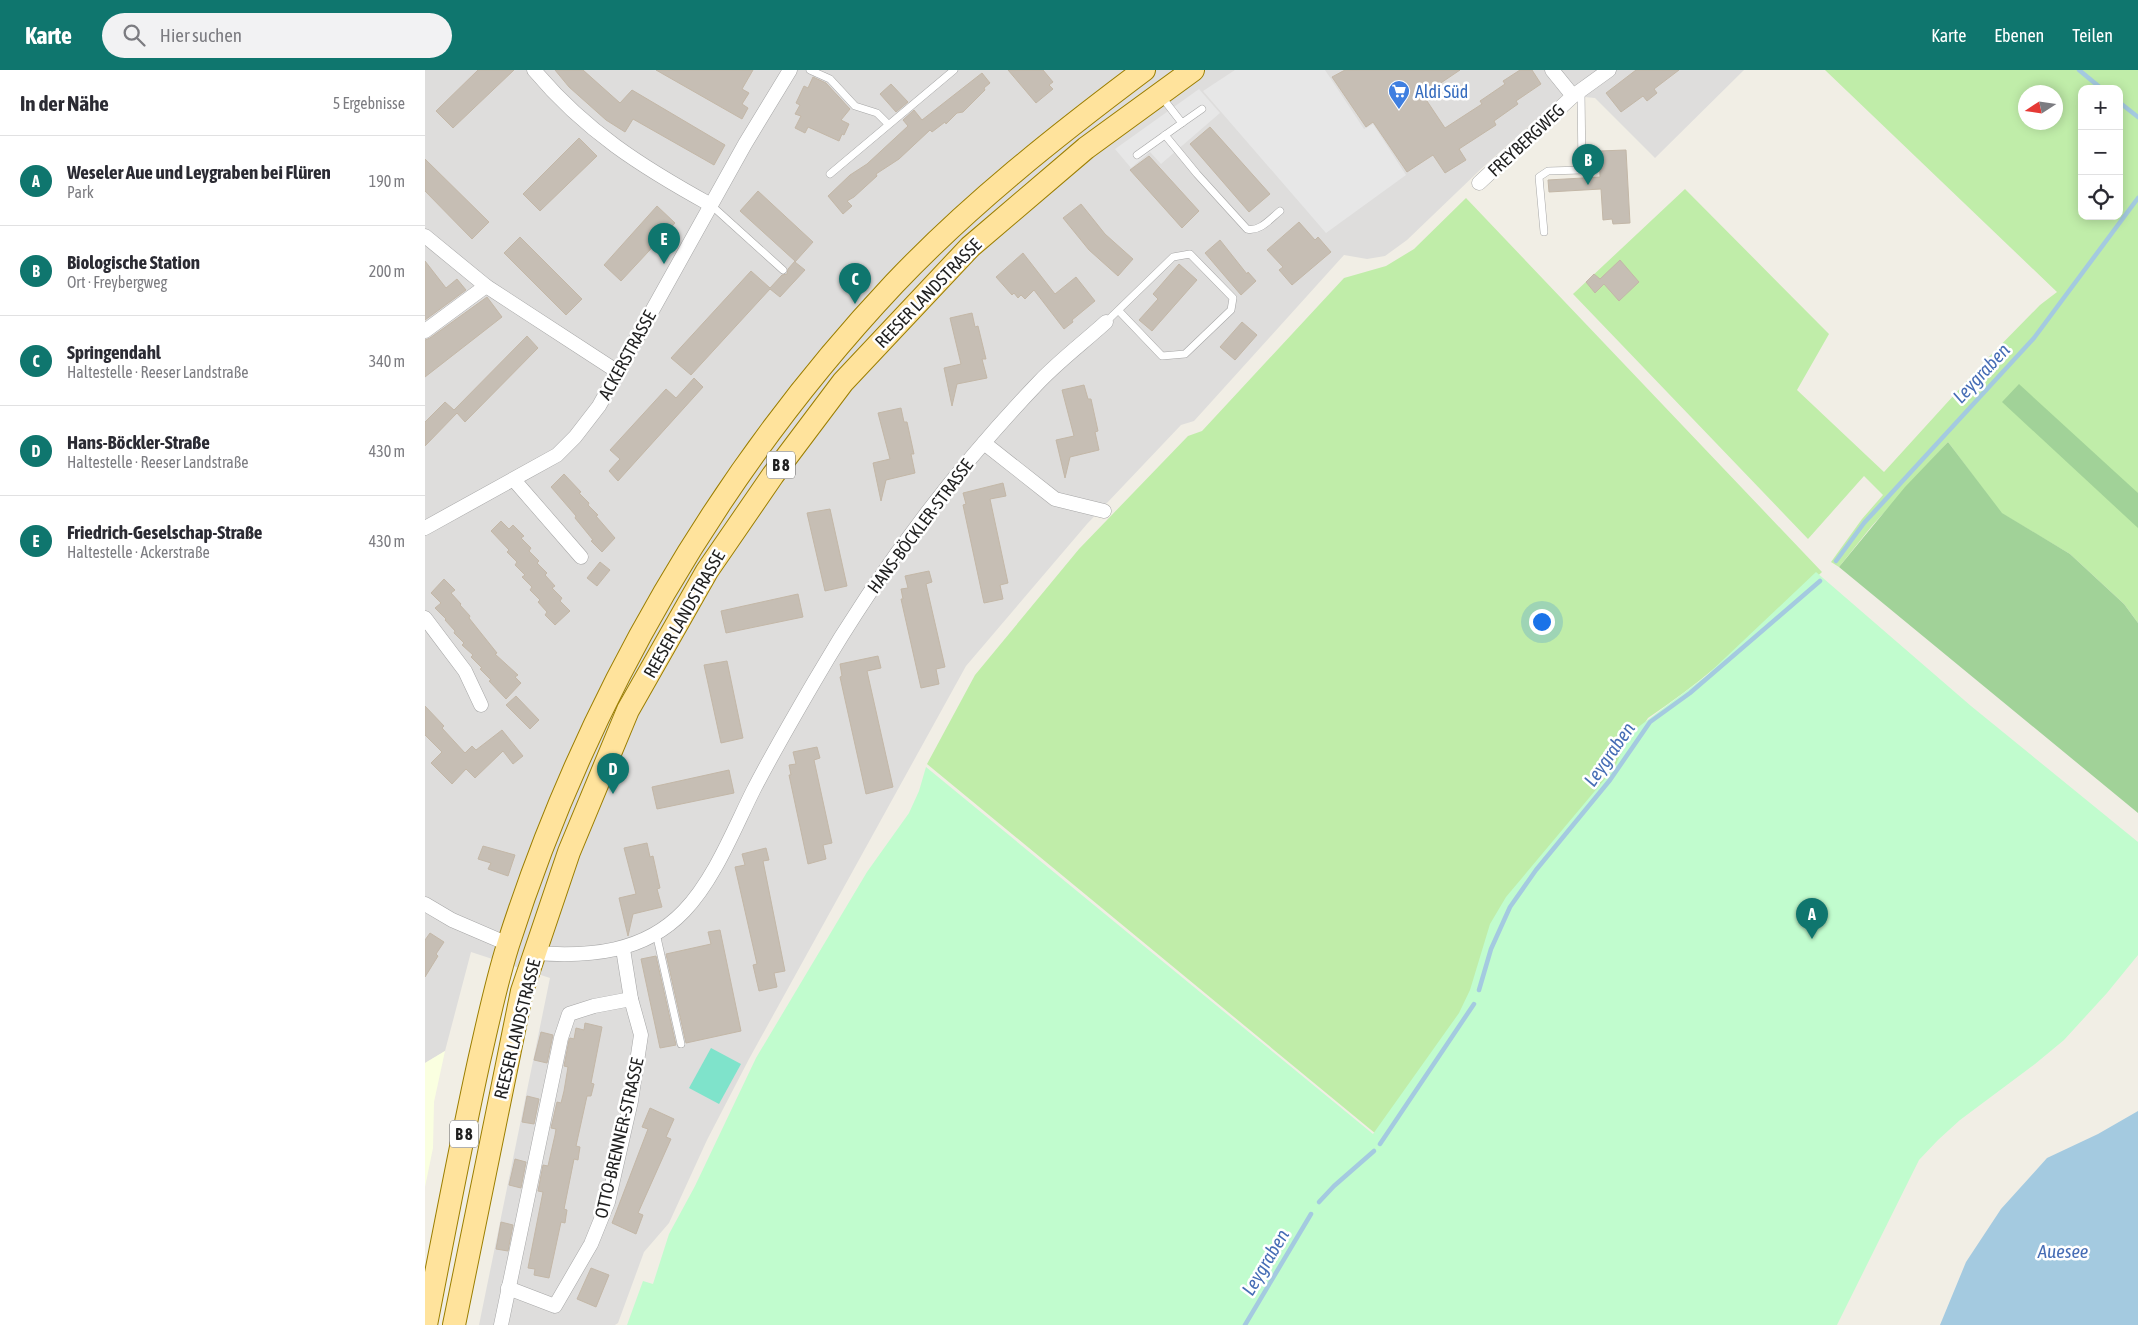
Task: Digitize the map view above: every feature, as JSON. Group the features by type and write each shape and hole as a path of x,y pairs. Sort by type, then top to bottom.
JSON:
{"main road":[{"name":"REESER LANDSTRASSE","path":"426,1325 470,1102 508,944 541,849 603,707 679,564 748,462 820,368 894,284 995,188 1076,121 1144,70"},
{"name":"REESER LANDSTRASSE","path":"454,1325 522,991 569,852 628,710 707,571 773,475 843,382 970,247 1086,148 1193,70"},
{"path":"508,944 535,953"}],"street":[{"path":"534,70 550,89 586,124 651,172 711,205"},
{"name":"ACKERSTRASSE","path":"425,528 557,455 575,437 599,406 711,205 790,70"},
{"name":"FREYBERGWEG","path":"1552,70 1577,94"},
{"name":"FREYBERGWEG","path":"1479,183 1577,94 1609,70"},
{"path":"425,236 485,286 618,372"},
{"path":"425,331 485,286"},
{"name":"HANS-BÖCKLER-STRASSE","path":"535,953 580,954 623,949 656,933 684,911 710,875 774,753 863,603 903,545 983,443 1041,380 1106,322"},
{"name":"HANS-BÖCKLER-STRASSE","path":"983,443 1055,499 1104,511"},
{"path":"514,480 581,558"},
{"path":"425,618 465,671 481,705"},
{"path":"425,904 452,920 508,944"},
{"name":"OTTO-BRENNER-STRASSE","path":"508,1288 555,1306 591,1244 608,1202 634,1084 641,1035 631,999 623,949"},
{"path":"501,1325 561,1038 569,1014 594,1006 631,999"}],"lane":[{"path":"810,70 830,79 855,106 877,114 887,124"},
{"path":"829,174 954,70"},
{"path":"1159,93 1182,122"},
{"path":"1544,232 1539,177 1548,171 1582,170 1577,94"},
{"path":"1137,154 1202,108"},
{"path":"1165,135 1197,174 1247,229 1253,230 1261,227 1280,210"},
{"path":"711,205 783,270"},
{"path":"1106,322 1173,257 1190,254 1233,298 1231,310 1185,354 1162,356 1119,311"},
{"path":"656,933 681,1044"}],"shaded area":[{"path":"425,70 1744,70 1655,158 1595,98 1563,95 1481,169 1407,240 1385,256 1367,259 1344,255 1194,421 1181,425 1087,524 966,666 749,1059 707,1140 669,1223 644,1252 618,1323 615,1325 479,1325 550,978 471,952 445,1051 425,1063"},
{"path":"1235,70 1325,70 1364,129 1373,124 1406,175 1326,233 1203,91"},
{"path":"1199,89 1220,113 1161,164 1150,152 1131,168 1115,149"},
{"path":"445,1051 434,1102 433,1148 425,1187 425,1063"}],"green space":[{"path":"1825,70 2138,70 2138,623 2124,604 2070,554 2001,513 1948,442 1871,527 1839,567 1831,562 1862,519 1883,495 1864,476 1808,539 1573,294 1685,189 1829,334 1797,390 1884,472 1985,361 2040,305 2057,292"},
{"path":"1466,198 1822,572 1717,667 1648,718 1469,1001 1376,1134 927,764 975,675 1079,549 1188,436 1202,431 1344,278 1386,266 1414,249"},
{"path":"2019,384 2138,493 2138,528 2002,402"},
{"path":"1948,442 2002,513 2070,554 2124,604 2138,623 2138,813 1839,567 1905,487"},
{"path":"1816,572 1971,706 2138,842 2138,955 2107,993 2064,1040 1960,1120 1919,1160 1837,1325 627,1325 643,1281 653,1284 669,1234 695,1186 756,1058 867,872 909,813 919,791 926,767 1373,1134 1459,1013 1470,990 1490,924 1506,897 1615,767 1627,739 1637,728 1706,676"},
{"path":"711,1048 741,1064 719,1104 689,1088"}],"water":[{"name":"Auesee","path":"2138,1111 2138,1325 1940,1325 1966,1262 2001,1209 2047,1158 2098,1134"}],"building":[{"path":"478,70 514,70 453,128 436,111"},
{"path":"555,70 583,70 620,103 632,90 725,145 714,165 633,119 625,132 606,120 569,87"},
{"path":"656,70 753,70 742,89 749,93 742,104 748,108 742,119"},
{"path":"1008,70 1043,70 1053,82 1049,85 1053,89 1036,103"},
{"path":"1345,70 1460,70 1423,95 1445,128 1482,104 1480,101 1505,84 1503,81 1520,70 1532,70 1541,84 1516,101 1518,104 1494,121 1496,125 1459,149 1466,160 1445,173 1433,155 1407,172 1373,122 1366,127 1332,77"},
{"path":"1636,70 1679,70 1654,89 1657,93 1647,101 1643,96 1621,112 1606,93"},
{"path":"982,73 990,83 984,88 985,90 963,112 957,113 946,124 945,122 932,132 930,130 899,159 876,174 877,176 847,201 852,206 843,214 828,196 850,175 867,164 908,126 903,120 914,110 922,120"},
{"path":"813,77 826,83 850,109 841,120 849,124 839,141 808,127 805,133 795,128 801,116 795,114 800,105 796,103 804,86 808,88"},
{"path":"891,84 908,102 896,112 880,94"},
{"path":"1210,127 1270,194 1249,212 1190,144"},
{"path":"579,138 597,156 540,211 523,194"},
{"path":"1626,150 1630,223 1613,224 1612,219 1603,220 1601,189 1549,192 1548,180 1600,177 1599,151"},
{"path":"1149,156 1199,211 1182,228 1130,170"},
{"path":"425,159 489,222 472,239 425,191"},
{"path":"758,191 813,242 795,262 805,270 780,297 770,289 691,375 671,358 751,271 770,288 782,275 787,274 788,269 795,261 740,211"},
{"path":"1081,204 1105,234 1133,259 1118,276 1089,250 1063,218"},
{"path":"657,206 675,223 621,281 604,265"},
{"path":"1299,222 1315,240 1318,237 1331,252 1292,285 1279,270 1283,267 1267,250"},
{"path":"520,237 582,299 566,315 504,253"},
{"path":"1220,240 1247,274 1248,272 1256,281 1241,295 1205,253"},
{"path":"1023,253 1055,294 1076,277 1095,301 1064,329 1034,290 1025,299 1021,295 1018,298 1014,293 1012,295 996,277"},
{"path":"1620,260 1639,282 1619,301 1604,284 1595,293 1586,282 1594,274 1600,279"},
{"path":"425,261 446,288 457,279 466,290 425,320"},
{"path":"1179,264 1197,280 1152,331 1139,320 1158,299 1153,294"},
{"path":"487,297 502,317 425,377 425,340"},
{"path":"972,313 975,327 978,326 986,359 982,359 987,378 957,384 952,406 944,368 961,364 950,318"},
{"path":"1242,322 1257,335 1235,360 1220,347"},
{"path":"527,336 538,348 465,422 457,413 425,446 425,422 445,402 454,410"},
{"path":"694,378 703,387 618,481 609,471 620,459 610,450 666,389 676,398"},
{"path":"1084,385 1088,399 1091,399 1098,431 1095,432 1099,450 1070,457 1065,478 1056,440 1074,436 1062,390"},
{"path":"901,408 904,422 907,422 914,454 911,454 915,473 886,480 881,501 873,463 890,459 878,413"},
{"path":"564,474 581,492 579,493 589,503 588,505 598,515 596,516 615,538 602,552 591,541 593,540 575,518 576,516 551,487"},
{"path":"1003,483 1006,496 990,499 1008,583 1000,585 1003,599 984,603 963,505 966,504 963,493"},
{"path":"830,509 847,586 825,591 807,513"},
{"path":"501,521 509,529 513,525 524,536 521,538 531,548 529,551 539,561 537,563 547,573 545,575 555,586 552,588 562,598 560,601 570,611 555,625 545,615 547,612 538,602 540,600 530,590 532,587 522,577 525,575 515,565 517,562 507,552 509,550 491,531"},
{"path":"600,562 610,570 597,586 587,578"},
{"path":"929,571 932,582 926,584 945,667 936,669 939,684 921,688 901,599 903,599 901,589 908,588 905,576"},
{"path":"444,579 455,590 451,593 497,653 495,654 518,675 515,677 521,683 506,699 489,681 491,680 471,657 473,655 462,645 464,643 435,608 441,603 431,593"},
{"path":"798,594 803,617 726,633 721,611"},
{"path":"878,656 881,668 867,671 893,787 866,794 840,677 842,676 840,664"},
{"path":"727,661 743,738 721,743 704,665"},
{"path":"516,696 539,720 530,729 506,705"},
{"path":"425,706 444,726 442,728 465,753 472,746 476,750 502,730 523,756 513,764 503,751 475,778 466,769 452,784 431,763 442,752 425,735"},
{"path":"817,747 820,758 814,760 832,843 823,845 826,859 808,864 789,775 791,775 789,765 796,764 793,752"},
{"path":"729,770 734,793 657,809 652,787"},
{"path":"647,843 650,857 653,856 660,888 657,889 662,907 633,914 628,936 619,898 636,894 624,848"},
{"path":"483,846 515,855 508,876 488,869 491,863 478,859"},
{"path":"766,848 769,860 763,861 785,971 774,973 777,987 759,991 753,965 757,964 735,867 745,865 742,854"},
{"path":"720,930 741,1031 686,1043 666,954 711,944 708,932"},
{"path":"430,933 444,942 425,977 425,940"},
{"path":"656,956 676,1045 660,1048 641,959"},
{"path":"585,1023 602,1027 591,1083 594,1084 591,1096 587,1096 576,1146 580,1147 578,1160 574,1159 564,1209 567,1210 565,1223 561,1222 549,1278 534,1275 535,1269 528,1268 543,1192 538,1191 543,1165 548,1166 555,1135 556,1129 551,1128 557,1102 561,1103 564,1091 568,1067 564,1066 569,1040 570,1038 574,1039 576,1028 584,1030"},
{"path":"541,1032 553,1035 547,1063 534,1060"},
{"path":"527,1096 539,1099 534,1124 522,1122"},
{"path":"650,1108 674,1119 666,1137 671,1139 638,1213 643,1215 636,1234 612,1223 648,1129 642,1127"},
{"path":"515,1159 526,1162 521,1188 509,1185"},
{"path":"501,1222 513,1225 508,1251 496,1249"},
{"path":"591,1268 609,1275 596,1307 577,1299"}],"waterway":[{"name":"Leygraben","path":"2079,70 2097,85"},
{"name":"Leygraben","path":"2123,105 2138,117"},
{"name":"Leygraben","path":"1836,561 1864,523 2034,338 2138,198"},
{"name":"Leygraben","path":"1479,990 1491,949 1510,907 1536,870 1610,780 1650,722 1690,693 1820,581"},
{"name":"Leygraben","path":"1380,1144 1474,1004"},
{"name":"Leygraben","path":"1319,1202 1334,1186 1374,1151"},
{"name":"Leygraben","path":"1245,1325 1311,1214"}],"place":[{"name":"Aldi Süd","path":"1399,110"},
{"name":"Biologische Station","path":"1588,185"},
{"name":"Friedrich-Geselschap-Straße","path":"664,264"},
{"name":"Springendahl","path":"855,304"},
{"name":"Hans-Böckler-Straße","path":"613,794"},
{"name":"Weseler Aue und Leygraben bei Flüren","path":"1812,939"}]}
